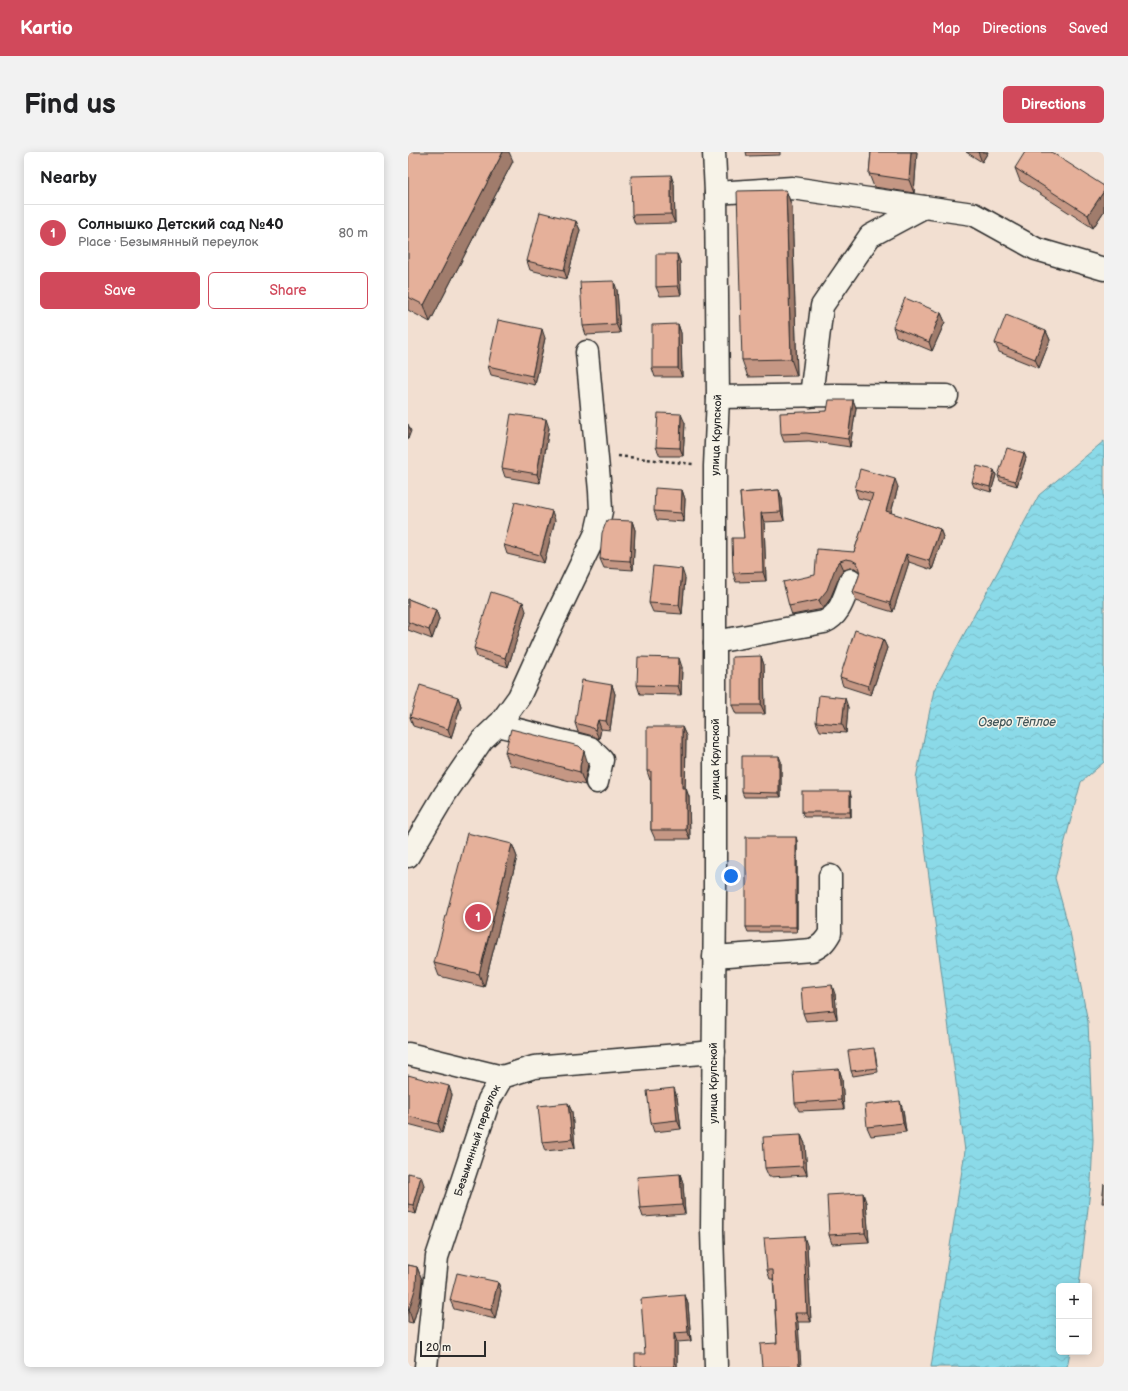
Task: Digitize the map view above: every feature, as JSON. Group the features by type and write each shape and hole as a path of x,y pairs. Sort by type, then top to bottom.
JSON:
{"street":[{"name":"улица Крупской","path":"714,152 716,193 718,397 715,466 714,1052 712,1230 716,1367"},
{"path":"716,193 792,188 973,214 1036,249 1104,269"},
{"path":"811,396 822,306 870,236 924,207"},
{"path":"408,856 445,794 482,740 498,725 519,697 596,533 601,511 587,352"},
{"path":"718,397 835,395 947,396"},
{"path":"715,642 830,620 838,612 851,580"},
{"path":"498,725 590,748 602,760 597,782"},
{"path":"714,957 812,950 820,946 830,933 830,876"},
{"name":"Безымянный переулок","path":"426,1367 437,1257 489,1100 502,1077 534,1067 714,1052"},
{"path":"408,1054 502,1077"}],"path":[{"path":"597,454 715,466"}],"water":[{"name":"Озеро Тёплое","path":"1104,441 1104,762 1081,782 1055,878 1070,932 1088,1022 1093,1140 1091,1182 1079,1283 1056,1283 1056,1355 1069,1355 1067,1367 931,1367 965,1151 916,778 934,690 1039,495"}],"building":[{"path":"408,152 503,152 424,305 408,297"},
{"path":"871,152 911,152 909,180 869,174"},
{"path":"1025,152 1051,152 1104,186 1104,191 1088,215 1015,168"},
{"path":"671,175 671,214 632,215 631,176"},
{"path":"786,190 791,359 742,360 737,191"},
{"path":"540,212 576,221 564,270 527,261"},
{"path":"656,254 677,254 678,286 656,287"},
{"path":"614,281 616,324 583,326 580,282"},
{"path":"905,298 941,313 929,342 893,327"},
{"path":"1006,315 1046,331 1035,359 995,343"},
{"path":"498,320 542,329 532,376 488,366"},
{"path":"678,324 678,368 652,368 652,325"},
{"path":"829,400 853,400 848,439 806,433 781,434 780,413 827,411"},
{"path":"658,413 681,414 680,448 656,447"},
{"path":"511,414 546,419 537,474 502,468"},
{"path":"1007,448 1024,453 1015,481 998,476"},
{"path":"977,466 994,470 990,487 972,482"},
{"path":"860,469 895,479 886,511 940,529 929,561 906,554 890,603 853,592 860,569 857,563 846,559 840,561 836,566 827,590 819,600 789,606 783,582 815,575 817,549 854,552 873,494 855,489"},
{"path":"655,488 682,490 681,513 654,511"},
{"path":"779,490 781,512 761,513 763,572 733,573 732,538 744,538 740,493"},
{"path":"515,502 552,511 540,555 504,545"},
{"path":"607,520 632,521 630,561 600,559 602,533"},
{"path":"653,566 682,569 679,605 649,603"},
{"path":"491,592 523,602 505,658 474,648"},
{"path":"408,599 436,610 429,630 408,622"},
{"path":"855,630 883,639 868,686 840,677"},
{"path":"761,656 761,705 732,705 732,657"},
{"path":"638,657 679,658 678,686 637,685"},
{"path":"582,680 612,685 606,721 598,720 595,730 575,723"},
{"path":"420,685 458,697 448,729 410,717"},
{"path":"819,695 845,698 842,724 816,722"},
{"path":"647,727 682,727 682,788 686,788 686,830 651,830 651,771 647,771"},
{"path":"511,729 579,746 584,751 580,772 505,752"},
{"path":"742,756 779,756 779,793 742,792"},
{"path":"802,791 850,791 850,812 802,812"},
{"path":"467,833 512,844 479,974 434,963"},
{"path":"746,837 796,837 796,927 746,927"},
{"path":"832,985 834,1010 803,1013 801,988"},
{"path":"874,1048 877,1068 851,1071 848,1051"},
{"path":"839,1069 841,1100 795,1103 793,1072"},
{"path":"408,1075 449,1086 438,1124 408,1116"},
{"path":"674,1088 677,1120 651,1123 647,1091"},
{"path":"900,1101 903,1123 867,1127 865,1105"},
{"path":"568,1103 572,1139 542,1142 538,1106"},
{"path":"801,1135 803,1166 765,1168 763,1137"},
{"path":"408,1173 421,1176 413,1205 408,1204"},
{"path":"680,1174 682,1205 640,1208 637,1177"},
{"path":"1104,1184 1104,1203 1102,1203"},
{"path":"863,1193 865,1233 829,1235 827,1195"},
{"path":"804,1236 807,1313 795,1313 799,1367 762,1367 760,1344 777,1343 773,1270 767,1270 764,1238"},
{"path":"408,1265 417,1267 416,1286 409,1310 408,1310"},
{"path":"457,1273 498,1282 491,1310 450,1300"},
{"path":"685,1295 688,1332 674,1333 674,1367 635,1367 635,1354 645,1354 641,1299"}],"place":[{"name":"Солнышко Детский сад №40","path":"478,917"}]}
